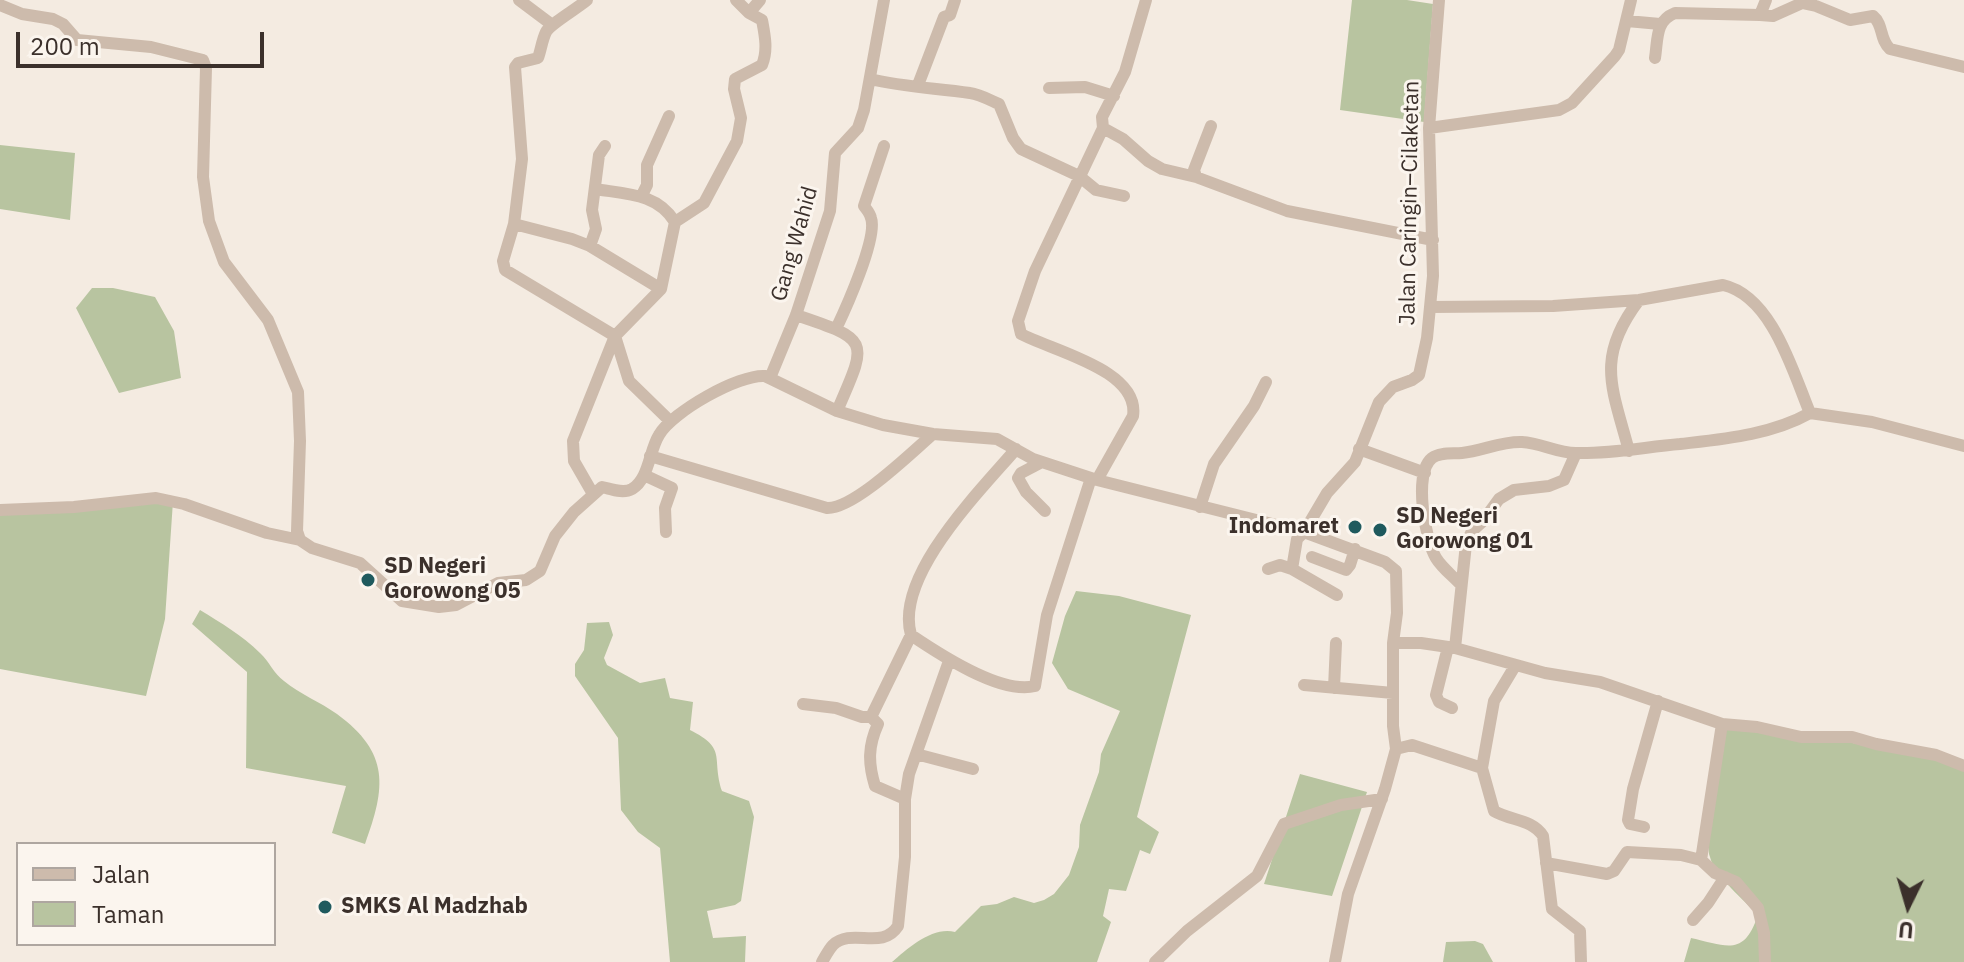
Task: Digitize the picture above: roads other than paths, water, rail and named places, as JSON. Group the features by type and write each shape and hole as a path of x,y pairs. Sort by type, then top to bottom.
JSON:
{"street":[{"path":"519,0 551,24"},
{"path":"587,0 568,16 551,24 538,58 518,63 515,67 522,159 514,224 503,261 505,270 615,336 629,381 670,421"},
{"path":"593,494 577,469 572,447 615,336 661,289 675,222 704,203 737,141 741,118 734,89 735,79 762,65 765,57 762,20 736,0"},
{"path":"749,13 760,0"},
{"name":"Gang Wahid","path":"770,378 796,315 830,211 835,153 858,128 884,0"},
{"path":"918,85 944,17 950,15 955,0"},
{"path":"911,635 949,661 1009,685 1035,686 1047,615 1094,479 1133,416 1135,404 1116,379 1099,368 1025,336 1018,326 1035,271 1103,128 1102,117 1132,51 1146,0"},
{"name":"Jalan Caringin–Cilaketan","path":"1297,572 1297,539 1327,493 1355,462 1379,402 1393,387 1419,375 1431,307 1433,240 1429,128 1439,0"},
{"path":"1429,128 1559,110 1572,103 1615,56 1631,0"},
{"path":"1760,15 1766,0"},
{"path":"1655,58 1660,24 1665,17 1675,13 1773,16 1802,3 1850,20 1873,16 1880,24 1884,43 1890,49 1964,67"},
{"path":"0,5 22,14 53,19 63,24 77,40 151,47 203,60 206,68 203,177 209,221 224,262 268,320 298,392 297,531 300,540"},
{"path":"1627,21 1660,24"},
{"path":"870,79 900,86 918,85 948,92 972,93 999,104 1021,149 1079,176 1096,190 1124,196"},
{"path":"1049,88 1085,87 1114,96"},
{"path":"642,195 647,185 647,165 669,116"},
{"path":"1196,177 1194,170 1211,126"},
{"path":"1103,128 1162,169 1196,177 1287,211 1433,240"},
{"path":"590,246 596,229 592,210 599,155 605,146"},
{"path":"836,329 872,235 872,219 864,206 884,146"},
{"path":"595,189 642,195 659,204 675,222"},
{"path":"514,224 590,246 661,289"},
{"path":"1431,307 1553,306 1639,300 1723,285 1739,291 1771,324 1810,413"},
{"path":"1629,451 1614,396 1610,362 1611,349 1623,321 1639,300"},
{"path":"796,315 836,329 856,342 859,349 856,367 837,411"},
{"path":"0,510 74,507 156,498 184,504 267,533 300,540 312,548 360,563 402,601 439,607 456,605 498,583 526,580 540,571 555,536 593,494 602,487 630,491 644,475 661,431 670,421 740,381 758,375 837,411 883,425 933,434 997,439 1042,462 1094,479 1304,532 1355,549 1385,562 1396,571 1397,613 1393,643 1396,749 1382,799 1348,894 1335,962"},
{"path":"1200,507 1214,464 1254,406 1266,382"},
{"path":"1461,585 1436,558 1422,501 1429,461 1441,454 1466,453 1515,442 1558,452 1629,451 1739,436 1797,421 1810,413 1872,422 1964,446"},
{"path":"650,456 827,508 837,508 874,485 933,434"},
{"path":"871,717 911,635 909,616 917,581 925,564 953,524 1016,449"},
{"path":"1359,449 1425,473"},
{"path":"1452,708 1439,702 1436,695 1452,648 1468,537 1499,499 1521,488 1558,484 1564,480 1576,453"},
{"path":"1042,462 1019,474 1018,478 1026,492 1045,511"},
{"path":"644,475 672,488 665,508 666,532"},
{"path":"1297,572 1312,557 1321,538"},
{"path":"1312,557 1346,570 1355,549"},
{"path":"1268,569 1280,565 1337,595"},
{"path":"1334,688 1336,643"},
{"path":"1393,643 1452,648 1486,655 1515,666 1600,682 1722,724 1757,727 1801,737 1852,737 1936,755 1964,766"},
{"path":"822,962 833,945 843,940 879,940 893,933 898,926 905,857 905,799 916,754 949,661"},
{"path":"1515,666 1494,701 1482,768 1494,811 1538,828 1543,836 1550,903 1555,914 1580,931 1581,962"},
{"path":"1304,685 1393,693"},
{"path":"1644,827 1630,824 1628,820 1633,789 1658,701"},
{"path":"803,704 871,717 878,724 871,739 869,757 875,786 905,799"},
{"path":"1701,860 1722,724"},
{"path":"1396,749 1412,745 1482,768"},
{"path":"916,754 973,769"},
{"path":"1155,962 1187,931 1257,876 1284,824 1341,805 1382,799"},
{"path":"1546,863 1607,874 1614,871 1627,852 1681,855 1701,860 1715,873 1736,882 1758,908 1764,933 1765,962"},
{"path":"1693,920 1725,877"}],"place":[{"name":"Indomaret","path":"1355,527"},
{"name":"SD Negeri Gorowong 01","path":"1380,530"},
{"name":"SD Negeri Gorowong 05","path":"368,580"},
{"name":"SMKS Al Madzhab","path":"325,907"}]}
